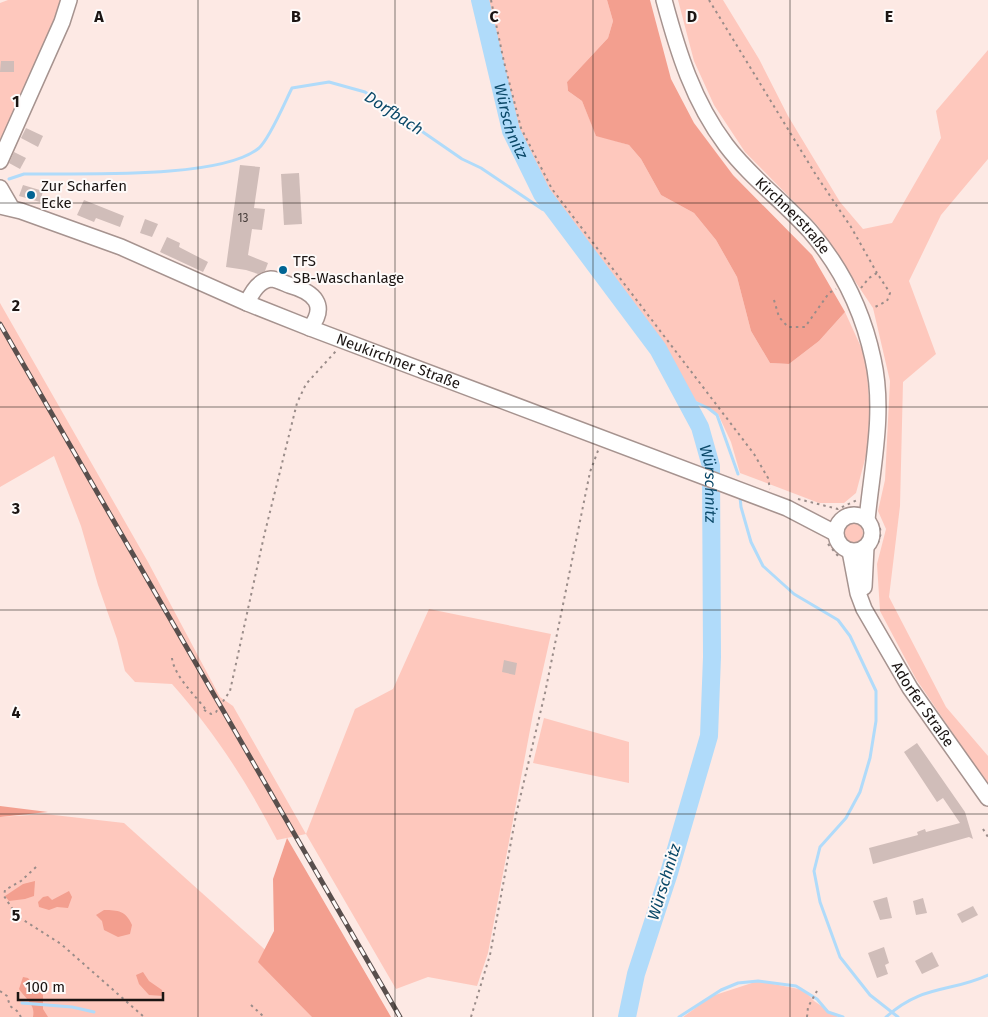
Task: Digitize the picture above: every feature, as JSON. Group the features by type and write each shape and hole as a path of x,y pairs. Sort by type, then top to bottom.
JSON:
{"street":[{"path":"0,161 62,22 69,0"},
{"name":"Kirchnerstraße","path":"664,0 693,91 715,128 727,146 755,178 811,232 850,290 874,359 877,386 871,546"},
{"path":"0,188 5,206"},
{"name":"Neukirchner Straße","path":"5,206 121,247 247,303 310,328 720,482 791,503 821,520 847,517"},
{"path":"247,303 250,295 262,282 271,279 294,286 311,294 318,303 319,313 310,328"},
{"name":"Kirchnerstraße","path":"847,517 876,449"},
{"path":"864,609 871,546 861,550 850,551 839,544 847,517 873,521"},
{"name":"Adorfer Straße","path":"850,551 858,593 864,609 910,688 988,798"}],"path":[{"path":"491,0 521,128 552,189 754,454 768,478 770,489"},
{"path":"709,0 726,24 759,83 890,292 887,302 874,308"},
{"path":"774,300 779,317 788,327 805,327 829,293 850,290 877,273"},
{"path":"211,714 216,712 230,691 264,536 297,403 306,384 334,354 342,340"},
{"path":"470,1017 490,955 516,815 545,693 574,544 590,472 602,438"},
{"path":"791,503 838,509 855,499 847,517"},
{"path":"871,546 880,533 873,521"},
{"path":"172,658 177,675 211,714"},
{"path":"204,710 211,714"},
{"path":"983,829 988,837"},
{"path":"36,867 21,881 5,890 3,895 5,901 20,918 61,944 144,1017"},
{"path":"0,991 6,994 21,1017"},
{"path":"807,1017 811,1000 817,991"},
{"path":"251,1005 264,1017"}],"shaded area":[{"path":"8,0 62,0 61,13 0,145 0,3"},
{"path":"483,0 607,0 613,21 608,38 567,82 568,91 582,101 596,135 629,145 641,159 661,195 694,213 716,240 737,277 751,331 770,363 789,364 819,341 845,312 866,358 870,414 868,448 856,493 844,503 819,503 740,473 731,442 718,414 688,396 649,333 544,193 514,130"},
{"path":"607,0 650,0 671,79 694,123 733,175 812,255 845,312 819,341 789,364 770,363 751,331 737,277 716,240 694,213 661,195 641,159 629,145 596,136 582,101 568,91 567,82 608,38 613,21"},
{"path":"678,0 723,0 759,59 788,116 840,202 863,229 892,223 941,138 936,111 988,50 988,159 941,215 909,281 936,354 903,382 900,506 889,597 946,707 988,756 988,785 916,679 880,611 877,564 886,529 878,511 885,480 890,381 873,308 818,226 745,152 714,105 694,61"},
{"path":"0,303 148,562 220,697 233,706 306,834 277,840 254,799 216,739 172,684 135,682 125,671 117,639 98,585 81,526 54,456 0,487"},
{"path":"853,523 860,526 863,533 860,540 853,543 846,540 843,533 846,526"},
{"path":"429,609 551,634 533,714 488,953 477,986 428,977 396,989 306,834 355,709 393,689"},
{"path":"544,718 629,742 629,783 533,763"},
{"path":"0,806 48,812 0,817"},
{"path":"45,814 124,823 290,972 333,1017 0,1017 0,817"},
{"path":"287,838 391,1017 312,1017 258,962 274,931 273,879"},
{"path":"35,881 34,896 9,901 5,896 23,884"},
{"path":"69,891 72,897 68,908 57,907 49,910 39,907 38,902 43,897 48,896 52,900"},
{"path":"104,910 117,911 124,914 132,925 130,934 118,937 104,930 102,921 96,915"},
{"path":"143,972 149,981 162,990 163,996 149,995 139,984 136,975"},
{"path":"23,977 28,978 43,995 43,1009 48,1017 33,1017 34,1013 31,1005 19,989"},
{"path":"758,981 804,990 814,1001 838,1017 683,1017 712,996"}],"building":[{"path":"1,61 14,61 14,72 0,72"},
{"path":"26,128 43,136 38,147 21,138"},
{"path":"14,152 26,158 20,169 9,163"},
{"path":"240,165 260,167 254,208 265,209 262,230 252,229 248,255 268,263 265,271 258,274 226,267"},
{"path":"299,173 302,224 284,225 281,174"},
{"path":"23,185 43,191 40,202 19,196"},
{"path":"84,200 124,216 120,227 96,218 94,222 77,215"},
{"path":"145,219 158,224 152,237 140,233"},
{"path":"167,237 180,243 179,247 208,262 203,272 160,252"},
{"path":"504,660 517,663 515,675 502,672"},
{"path":"917,743 965,812 973,839 969,837 873,864 869,848 918,835 917,832 925,829 926,832 960,823 943,798 937,802 904,752"},
{"path":"887,897 892,918 880,920 873,901"},
{"path":"923,898 927,913 916,915 913,901"},
{"path":"973,906 978,915 962,923 957,914"},
{"path":"884,947 889,963 885,965 888,974 877,978 868,953"},
{"path":"932,952 939,966 922,974 915,961"}],"waterway":[{"name":"Würschnitz","path":"480,0 511,131 542,194 658,349 700,427 711,466 712,657 709,736 669,873 636,974 627,1017"},
{"name":"Dorfbach","path":"9,179 24,174 111,174 181,170 240,158 259,148 263,143 292,88 329,82 365,92 462,159 481,168 542,209 558,215"},
{"path":"684,397 708,408 717,415 738,474"},
{"path":"740,497 751,542 763,566 794,594 838,620 850,636 876,691 876,721 870,758 860,792 846,818 820,847 814,871 820,902 840,957 870,995 898,1017"},
{"path":"886,1017 899,1006 924,994 974,981 988,975"},
{"path":"679,1017 721,990 738,983 758,981 796,986 817,999 828,1012 843,1017"},
{"path":"22,1003 72,1007 94,1012"}],"railway":[{"path":"0,324 400,1017"}],"place":[{"name":"Zur Scharfen Ecke","path":"31,195"},
{"name":"TFS SB-Waschanlage","path":"283,270"}]}
